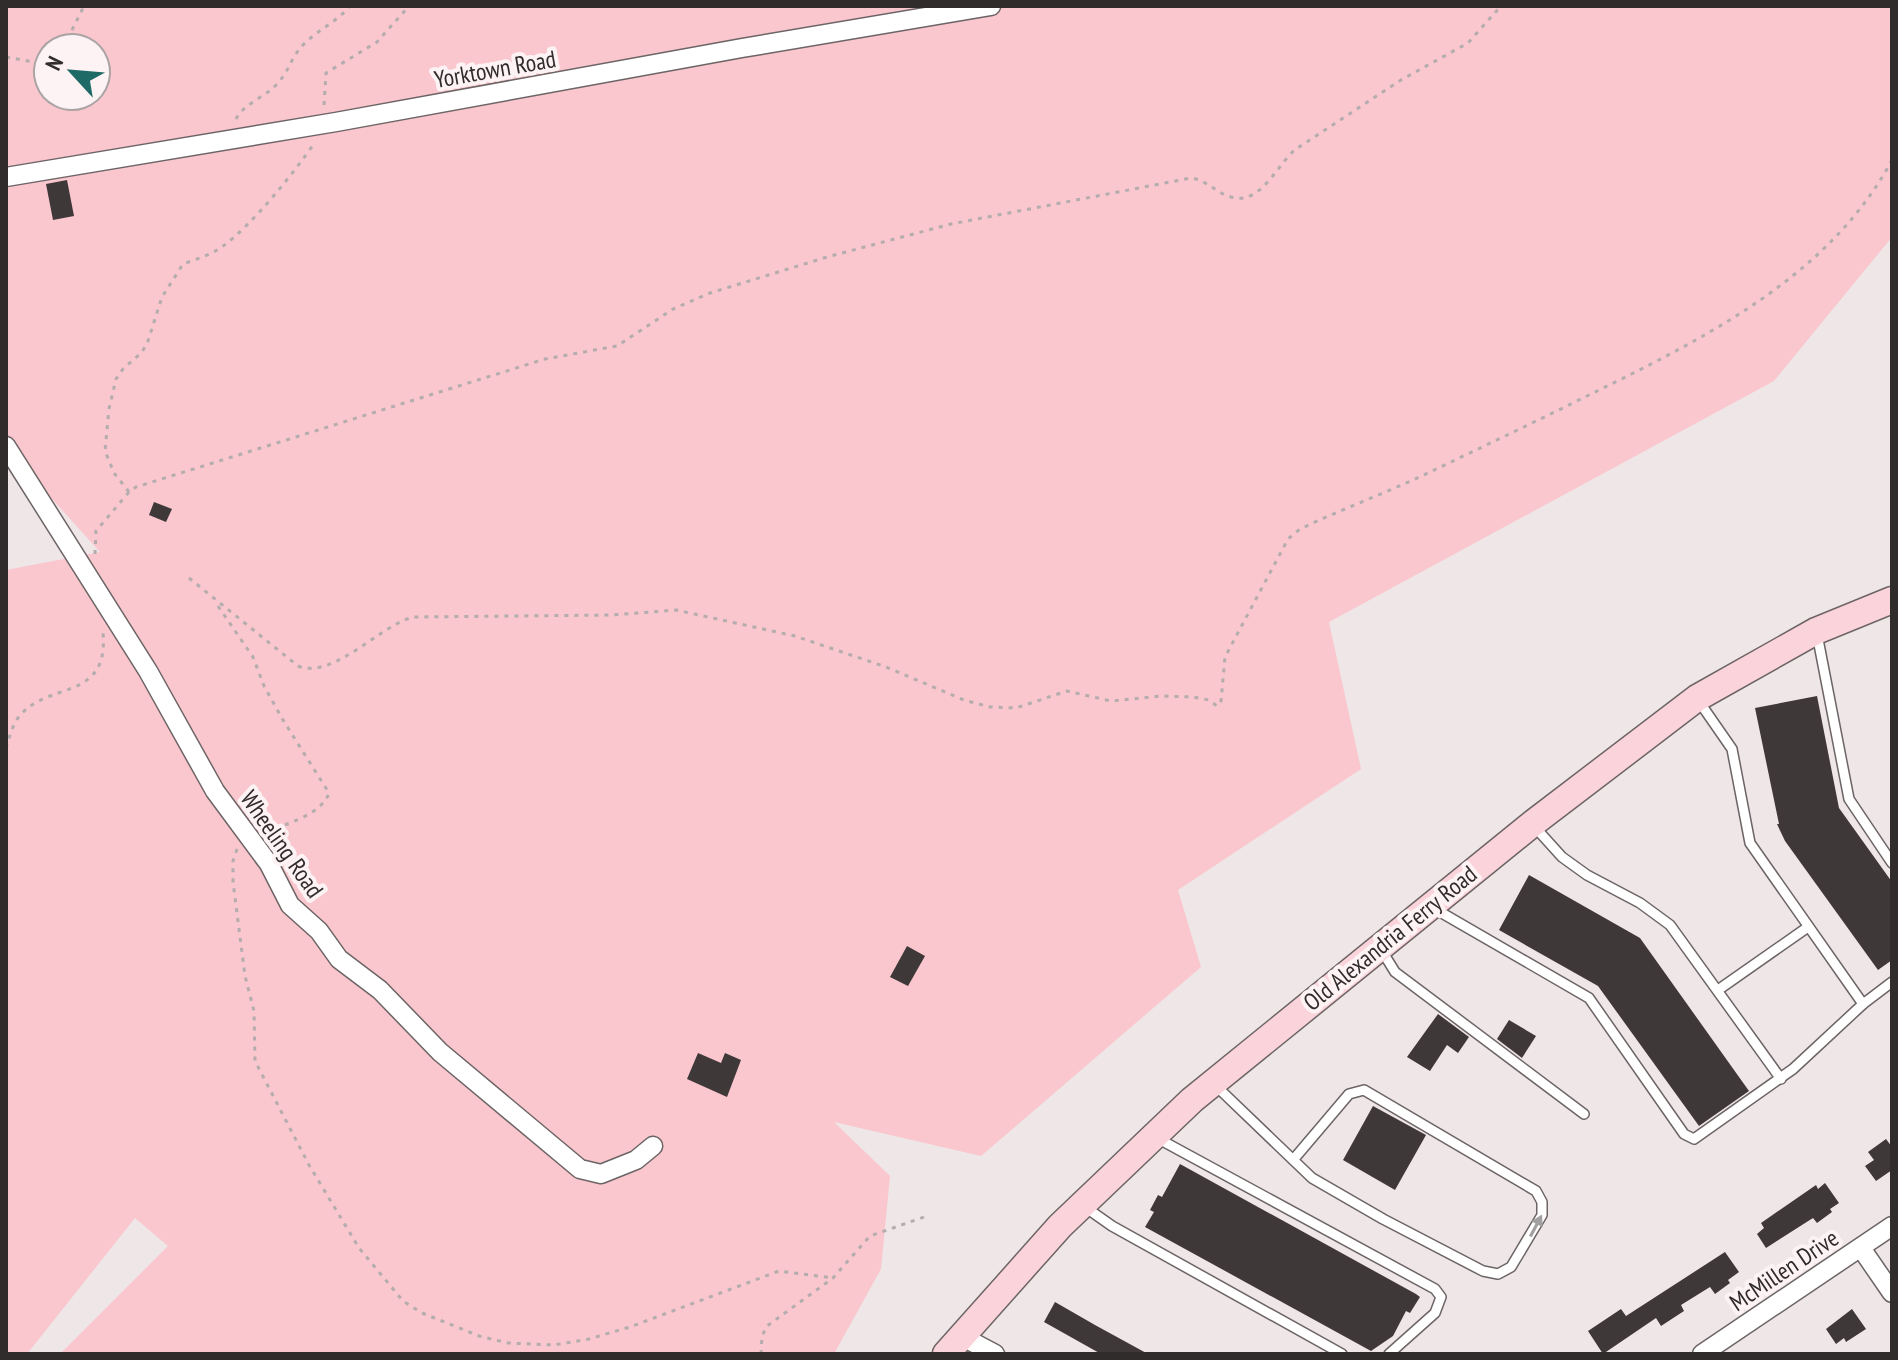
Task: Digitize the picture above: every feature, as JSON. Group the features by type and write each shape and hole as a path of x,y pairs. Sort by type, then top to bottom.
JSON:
{"main road":[{"name":"Old Alexandria Ferry Road","path":"954,1345 1082,1205 1154,1136 1212,1083 1430,905 1697,698 1816,631 1892,600"}],"street":[{"name":"Yorktown Road","path":"6,177 323,125 991,6"},
{"name":"Wheeling Road","path":"7,449 148,671 215,791 269,864 290,905 319,931 339,959 380,990 440,1052 580,1169 601,1174 636,1160 653,1146"},
{"name":"McMillen Drive","path":"1702,1354 1892,1226"},
{"path":"1861,1248 1892,1293"},
{"path":"954,1345 995,1354"}],"lane":[{"path":"1816,631 1849,799 1892,863"},
{"path":"1697,698 1732,749 1750,843 1863,1004"},
{"path":"1532,824 1562,857 1587,875 1640,903 1670,925 1781,1079"},
{"path":"1430,905 1589,998 1684,1134 1694,1139 1781,1079 1863,1004 1892,982"},
{"path":"1718,990 1808,927"},
{"path":"1380,948 1395,972 1584,1114"},
{"path":"1212,1083 1293,1160 1312,1178 1483,1271 1498,1274 1511,1267 1542,1215 1542,1202 1536,1191 1364,1090 1349,1094 1293,1160"},
{"path":"1154,1136 1435,1289 1441,1297 1435,1313 1389,1354"},
{"path":"1082,1205 1112,1226 1342,1354"}],"path":[{"path":"71,32 84,6"},
{"path":"219,142 239,114 262,98 288,73 303,45 319,30 341,18 350,6"},
{"path":"129,492 114,473 105,451 106,429 116,379 147,344 162,297 183,264 208,256 238,233 303,160 322,132 326,73 377,42 409,6"},
{"path":"99,594 95,565 96,531 129,492 198,466 545,359 617,346 673,309 710,293 912,233 1191,178 1202,179 1231,197 1250,195 1267,183 1284,158 1296,149 1401,80 1468,43 1501,6"},
{"path":"6,57 32,61"},
{"path":"189,578 298,666 307,669 321,669 371,640 388,626 413,617 612,615 676,610 795,636 990,707 1016,708 1067,691 1111,701 1161,696 1193,697 1209,700 1217,706 1221,701 1225,657 1288,539 1323,519 1426,474 1628,376 1750,306 1790,278 1833,241 1867,201 1892,160"},
{"path":"214,600 253,657 264,686 329,793 326,802 312,812 252,839 236,850 233,882 245,976 254,1011 255,1061 309,1165 359,1248 403,1301 422,1313 479,1336 508,1343 554,1345 630,1327 779,1271 833,1278"},
{"path":"6,748 18,718 44,698 82,685 94,673 101,661 103,629"},
{"path":"761,1354 762,1336 767,1326 833,1278 870,1236 927,1216"}],"shaded area":[{"path":"6,6 1892,6 1892,237 1774,381 1329,622 1361,769 1178,890 1201,967 981,1156 834,1122 890,1176 881,1269 834,1354 60,1354 168,1246 135,1218 27,1354 6,1354 6,570 100,552 6,448"}],"building":[{"path":"67,180 74,216 53,220 46,184"},
{"path":"154,502 172,509 166,522 149,515"},
{"path":"1817,696 1839,808 1892,882 1892,960 1878,970 1785,841 1777,824 1755,708"},
{"path":"1529,875 1640,938 1749,1091 1699,1126 1598,986 1499,930"},
{"path":"907,946 925,956 908,986 890,977"},
{"path":"1438,1014 1469,1037 1458,1053 1447,1045 1430,1071 1407,1057"},
{"path":"1509,1020 1536,1036 1522,1058 1497,1039"},
{"path":"698,1053 721,1063 725,1053 741,1060 727,1097 687,1079"},
{"path":"1373,1106 1426,1135 1395,1190 1343,1160"},
{"path":"1886,1139 1892,1147 1892,1170 1876,1181 1865,1166 1874,1160 1868,1152"},
{"path":"1180,1164 1420,1297 1410,1313 1406,1311 1393,1336 1371,1351 1145,1227 1154,1212 1150,1210 1158,1195 1162,1197"},
{"path":"1825,1183 1839,1203 1830,1209 1832,1212 1817,1223 1813,1218 1766,1248 1757,1234 1764,1228 1761,1223 1816,1185 1818,1189"},
{"path":"1725,1252 1739,1272 1728,1280 1730,1283 1715,1294 1710,1287 1681,1305 1684,1311 1661,1326 1656,1318 1603,1354 1588,1331 1621,1309 1626,1316"},
{"path":"1055,1302 1148,1354 1101,1354 1044,1322"},
{"path":"1852,1309 1866,1329 1846,1342 1844,1338 1836,1344 1826,1329"}]}
